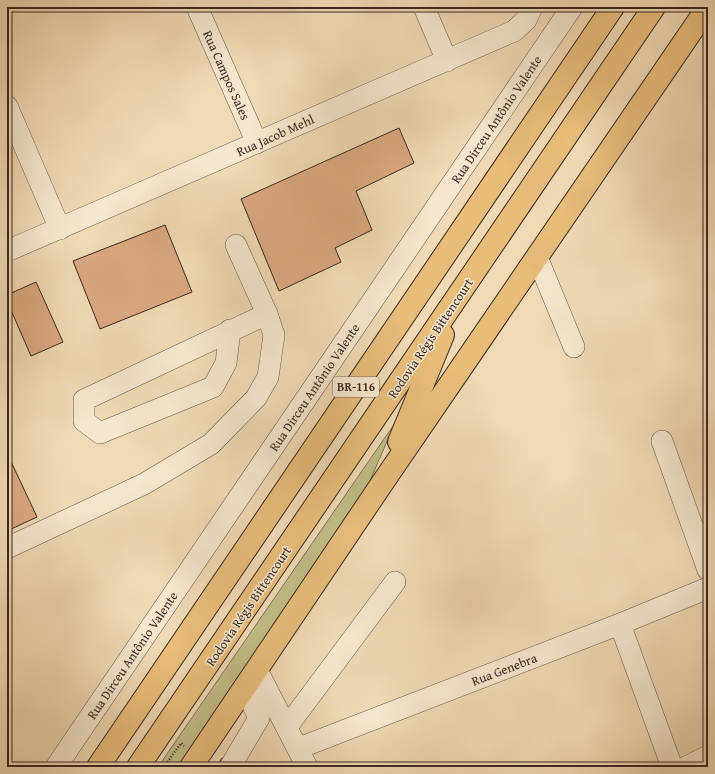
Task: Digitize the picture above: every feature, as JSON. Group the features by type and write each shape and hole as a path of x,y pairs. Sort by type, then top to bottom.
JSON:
{"highway":[{"name":"BR-116","path":"98,767 613,7"},
{"name":"Rodovia Régis Bittencourt","path":"138,767 654,7"},
{"path":"191,767 536,257 708,7"},
{"path":"383,482 459,295"}],"street":[{"name":"Rua Campos Sales","path":"197,7 257,144"},
{"path":"424,7 447,60"},
{"name":"Rua Jacob Mehl","path":"7,251 514,32 526,20 532,7"},
{"name":"Rua Dirceu Antônio Valente","path":"56,767 572,7"},
{"path":"7,106 60,229"},
{"path":"7,548 144,484 211,444 256,398 268,377 274,335 267,314 236,245"},
{"path":"536,257 574,347"},
{"path":"230,330 226,363 213,387 100,433 84,421 84,400 230,330 267,314"},
{"path":"662,441 708,570"},
{"path":"287,727 395,582"},
{"name":"Rua Genebra","path":"299,748 620,624 708,588"},
{"path":"620,624 672,767"},
{"path":"257,670 299,748 307,767"},
{"path":"230,767 259,718 245,688"},
{"path":"686,767 708,756"}],"shaded area":[{"path":"395,423 362,499 180,767 158,767"}],"building":[{"path":"399,128 414,163 356,191 372,230 335,248 341,262 279,291 241,199"},
{"path":"165,225 192,292 100,329 73,261"},
{"path":"36,282 63,342 31,356 7,301 7,295"},
{"path":"7,453 37,517 7,531"},
{"path":"222,758 234,767 216,767"}]}
